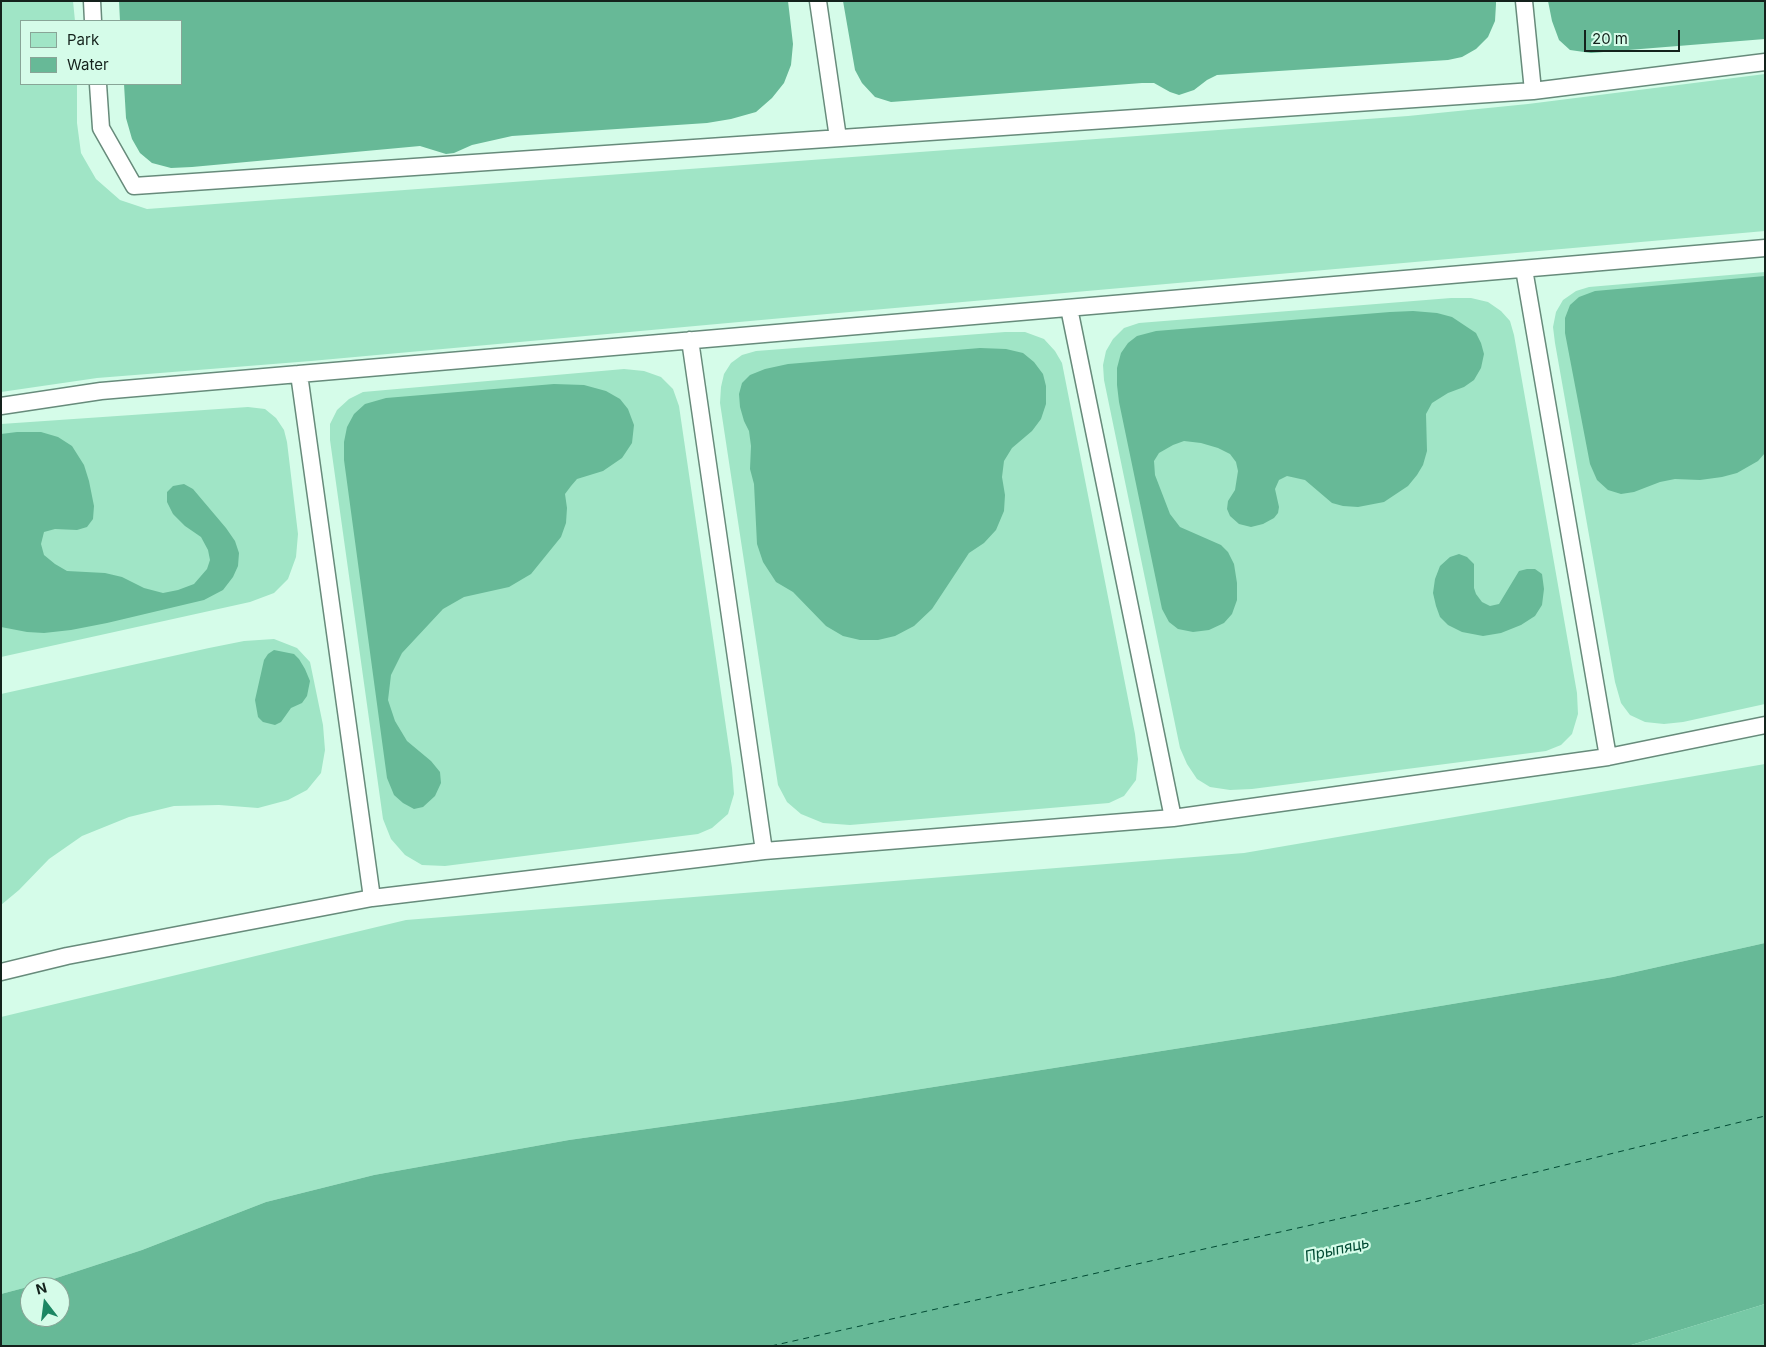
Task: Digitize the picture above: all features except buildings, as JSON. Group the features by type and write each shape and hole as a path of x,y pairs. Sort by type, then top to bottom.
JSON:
{"lane":[{"path":"92,1 93,20"},
{"path":"818,1 838,138"},
{"path":"1524,1 1533,90"},
{"path":"98,85 100,128 134,186 1533,90 1765,62"},
{"path":"1,406 101,391 1765,248"},
{"path":"1524,269 1608,757"},
{"path":"1069,308 1173,818"},
{"path":"690,340 764,851"},
{"path":"298,374 372,898"},
{"path":"1,972 67,956 372,898 764,851 1173,818 1608,757 1765,725"}],"green space":[{"path":"1,1 73,1 75,20 20,20 20,85 77,85 77,123 81,153 96,179 120,200 147,209 1408,116 1528,104 1765,74 1765,231 311,361 97,378 1,392"},
{"path":"1765,272 1765,704 1683,722 1664,724 1645,722 1630,715 1621,703 1615,682 1555,343 1553,327 1556,312 1563,300 1576,291 1589,287"},
{"path":"1451,298 1471,298 1488,302 1501,311 1510,321 1514,335 1577,693 1578,714 1572,734 1561,745 1546,751 1252,789 1230,790 1210,787 1197,779 1187,764 1180,748 1104,380 1103,365 1106,351 1113,339 1124,328 1139,323"},
{"path":"1025,332 1044,339 1055,351 1062,363 1135,734 1138,759 1136,780 1124,796 1109,803 850,825 823,823 801,814 787,802 778,785 720,403 724,374 731,363 742,355 756,351"},
{"path":"624,369 644,371 661,377 673,389 679,406 732,768 734,794 728,814 712,828 698,834 445,866 422,865 405,855 391,839 383,819 330,440 330,424 337,410 349,399 363,392"},
{"path":"248,407 265,409 276,418 284,430 287,442 298,534 296,557 288,579 274,593 250,602 1,657 1,424"},
{"path":"274,639 297,648 310,662 323,725 325,750 321,773 307,790 288,800 258,808 219,805 174,806 129,817 82,836 49,859 19,890 1,905 1,694 209,648 244,641"},
{"path":"1765,764 1765,943 1613,977 1339,1023 845,1101 569,1140 374,1175 266,1202 142,1250 59,1277 20,1277 20,1289 1,1294 1,1017 406,920 1244,853"}],"shaded area":[{"path":"1765,1304 1765,1346 1628,1346"}],"water":[{"path":"119,1 788,1 793,44 791,65 784,83 772,98 756,112 731,119 707,123 512,136 472,145 454,153 446,154 420,146 171,168 152,163 140,153 132,139 126,118 124,85 182,85 182,20 120,20"},
{"path":"843,1 1496,1 1496,4 1495,21 1488,37 1476,49 1462,57 1448,60 1217,75 1194,90 1179,95 1154,83 1142,83 891,102 875,97 862,83 855,70"},
{"path":"1548,1 1765,1 1765,39 1591,53 1570,50 1559,40 1552,21"},
{"path":"1765,276 1765,453 1758,461 1737,473 1722,477 1700,480 1675,479 1660,482 1634,492 1621,494 1608,490 1597,480 1590,464 1565,333 1565,318 1570,305 1579,297 1595,291"},
{"path":"1413,311 1437,313 1452,317 1476,333 1484,354 1481,368 1474,380 1432,403 1426,414 1427,451 1423,465 1408,486 1384,502 1358,507 1343,506 1332,503 1305,480 1287,476 1279,480 1275,489 1279,507 1278,513 1274,518 1263,524 1251,527 1239,524 1230,516 1227,509 1228,501 1235,490 1238,471 1236,462 1230,454 1201,443 1184,441 1159,453 1154,461 1155,475 1170,514 1180,527 1221,545 1228,552 1234,564 1237,583 1237,600 1232,614 1224,623 1209,630 1193,632 1178,629 1169,622 1162,609 1119,402 1117,368 1121,353 1128,343 1137,336 1156,331"},
{"path":"980,348 1006,349 1023,353 1034,362 1043,374 1046,386 1046,404 1041,419 1032,431 1012,448 1004,461 1002,477 1005,495 1004,511 996,530 984,543 969,553 932,609 914,626 895,636 878,640 860,640 843,636 826,626 793,592 776,582 763,562 757,544 754,484 750,469 751,446 749,431 740,407 739,394 742,383 750,375 765,369 788,364"},
{"path":"554,384 584,385 606,391 620,399 628,409 634,425 632,443 622,458 603,471 577,479 571,486 565,494 567,508 566,523 561,537 531,574 509,587 464,597 443,609 402,653 391,675 388,700 395,721 407,741 431,761 440,772 441,783 435,796 423,807 414,809 394,795 387,778 344,460 344,442 347,427 354,414 365,404 386,398"},
{"path":"41,432 58,437 72,446 84,465 89,481 94,506 93,519 87,527 77,530 55,529 44,532 41,544 44,555 55,564 67,571 105,573 122,577 144,588 163,593 194,584 207,569 210,560 208,550 201,537 185,526 173,514 167,502 167,492 173,486 184,484 193,489 235,541 239,553 238,566 233,577 223,590 204,600 107,623 44,633 1,627 1,434"},
{"path":"1459,554 1467,557 1474,564 1474,588 1476,594 1482,602 1490,606 1499,604 1519,571 1535,569 1542,574 1544,589 1542,605 1535,616 1521,625 1501,633 1483,636 1462,632 1448,625 1440,617 1436,606 1433,593 1435,579 1440,566 1450,557"},
{"path":"274,650 294,654 305,669 310,681 307,696 302,703 291,708 281,722 275,725 263,722 258,717 255,700 264,660"},
{"name":"Прыпяць","path":"1765,943 1765,1304 1628,1346 1,1346 1,1294 20,1289 20,1327 70,1327 70,1277 59,1277 142,1250 266,1202 374,1175 569,1140 845,1101 1339,1023 1613,977"}],"ferry route":[{"path":"771,1346 1414,1202 1765,1116"}]}
